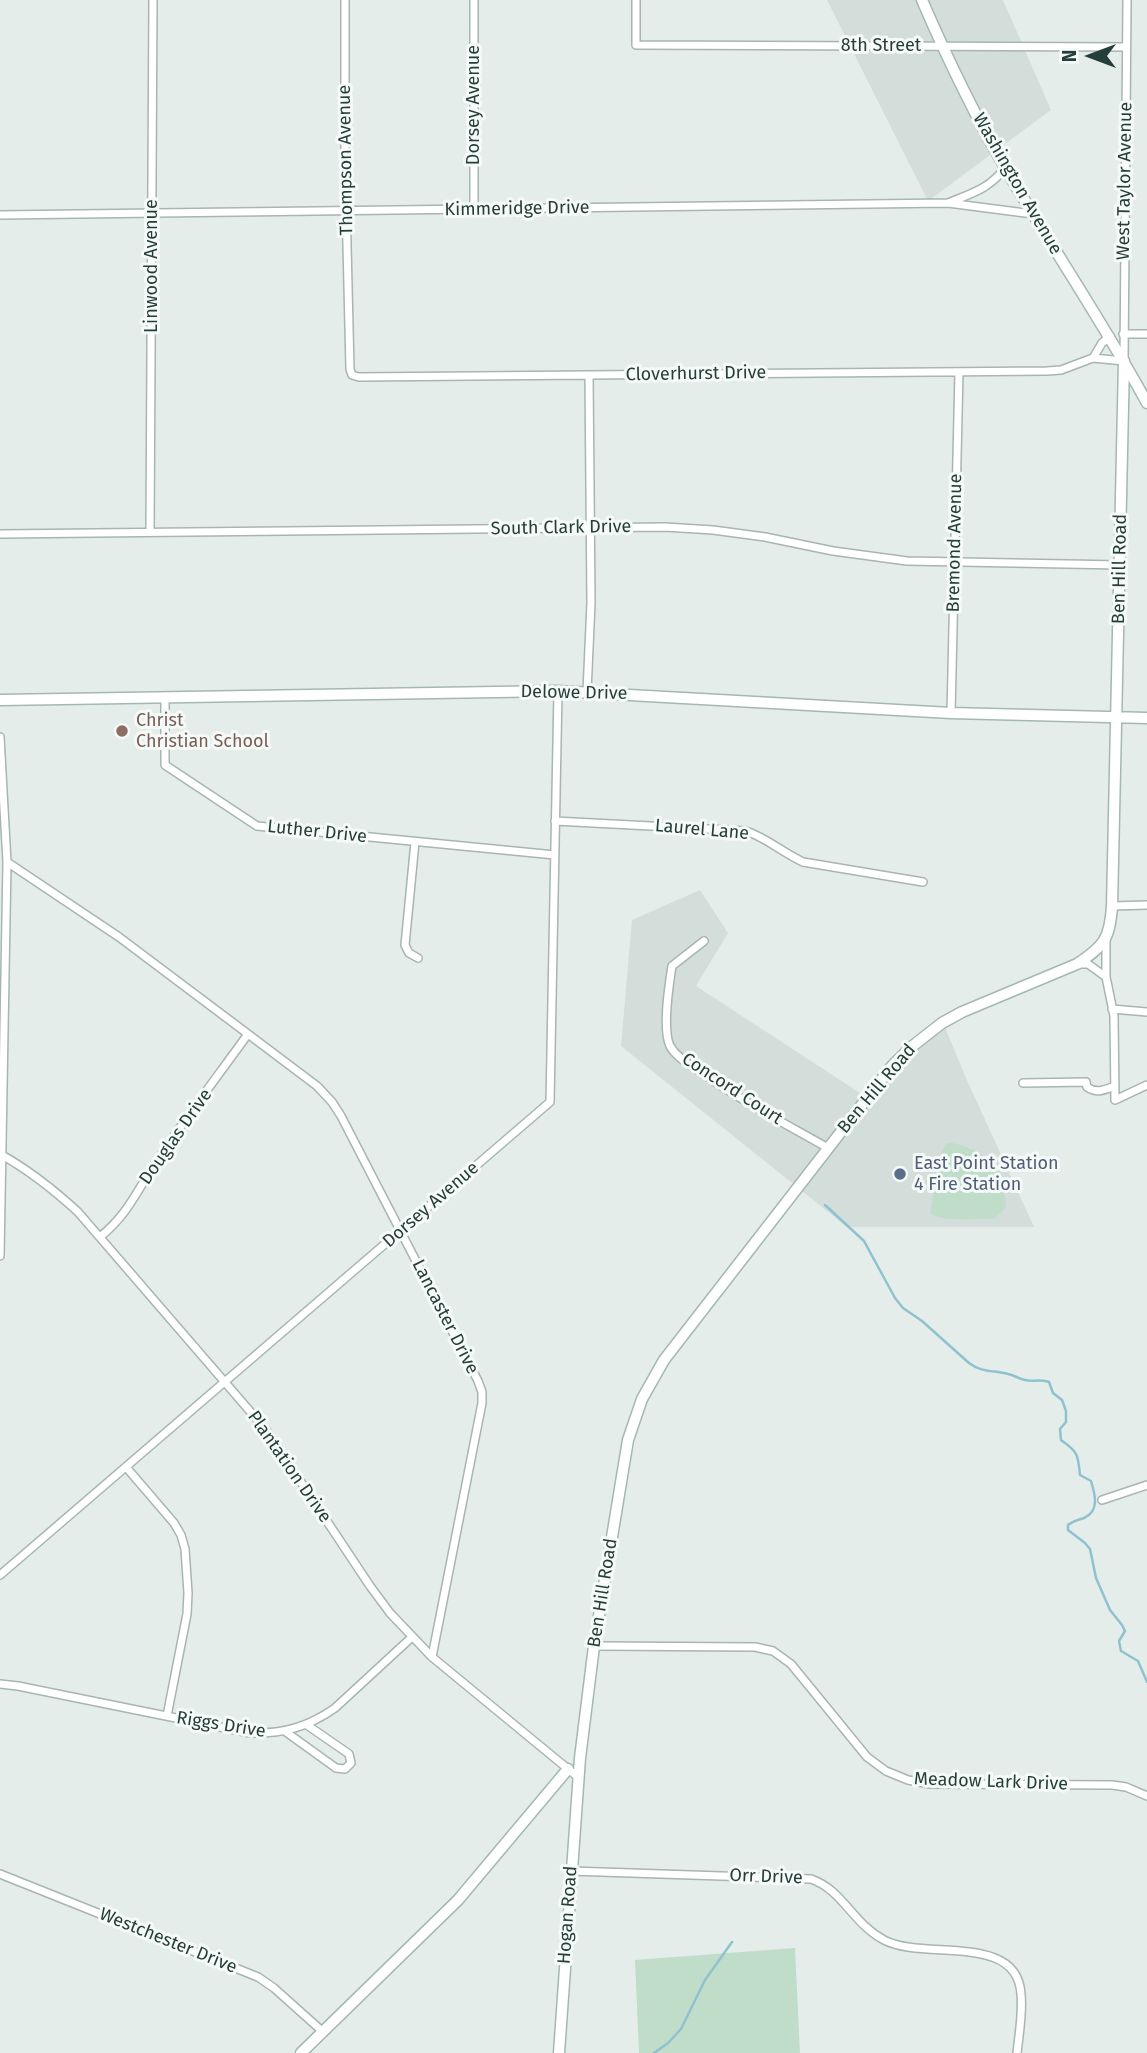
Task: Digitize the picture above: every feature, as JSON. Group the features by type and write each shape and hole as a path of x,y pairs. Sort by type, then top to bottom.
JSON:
{"street":[{"name":"Linwood Avenue","path":"150,533 153,0"},
{"name":"Thompson Avenue","path":"345,0 349,321"},
{"name":"Dorsey Avenue","path":"474,0 474,209"},
{"name":"8th Street","path":"636,0 636,45 1126,47"},
{"name":"Washington Avenue","path":"922,0 942,46 1005,168 1110,336 1147,403"},
{"name":"West Taylor Avenue","path":"1124,361 1127,0"},
{"path":"948,203 985,188 997,179 1005,168"},
{"name":"Kimmeridge Drive","path":"0,215 948,203 1033,214"},
{"name":"Cloverhurst Drive","path":"349,321 350,369 352,375 359,377 1061,370 1093,358 1124,361"},
{"path":"1123,334 1147,334"},
{"path":"1093,358 1110,336"},
{"name":"Ben Hill Road","path":"579,1778 594,1646 628,1440 642,1399 664,1360 892,1066 929,1031 962,1012 1077,964 1106,940 1112,906 1124,361"},
{"name":"Bremond Avenue","path":"951,713 959,372"},
{"path":"587,692 591,603 589,375"},
{"name":"South Clark Drive","path":"0,534 665,527 765,537 866,557 907,561 1120,565"},
{"name":"Dorsey Avenue","path":"0,1575 550,1102 558,691"},
{"name":"Delowe Drive","path":"0,700 558,691 951,713 1147,718"},
{"name":"Luther Drive","path":"165,698 165,765 257,826 555,855"},
{"path":"0,737 3,848 7,862 0,1256"},
{"name":"Laurel Lane","path":"555,821 746,831 760,835 803,862 923,882"},
{"path":"415,842 405,945 409,953 418,958"},
{"name":"Lancaster Drive","path":"7,862 119,937 317,1086 341,1116 482,1392 482,1404 432,1657"},
{"path":"1112,906 1147,905"},
{"path":"1106,940 1106,977 1112,1009 1115,1100 1147,1085"},
{"name":"Concord Court","path":"704,941 672,966 667,1031 670,1046 678,1056 727,1090 828,1148"},
{"path":"1077,964 1088,964 1106,977"},
{"path":"1112,1009 1147,1012"},
{"name":"Douglas Drive","path":"100,1237 126,1211 154,1165 248,1034"},
{"path":"1023,1083 1086,1082 1087,1087 1096,1091 1115,1086"},
{"name":"Plantation Drive","path":"1,1155 26,1169 78,1212 225,1381 267,1431 370,1586 412,1637 432,1657 579,1778"},
{"path":"126,1467 174,1522 185,1549 187,1614 167,1716"},
{"path":"1102,1500 1147,1485"},
{"name":"Riggs Drive","path":"0,1684 250,1733 286,1732 307,1725 335,1708 412,1637"},
{"name":"Meadow Lark Drive","path":"594,1646 755,1647 773,1651 791,1664 867,1757 886,1771 908,1780 930,1784 1112,1785 1126,1787 1147,1796"},
{"path":"286,1732 336,1768 345,1769 351,1763 349,1754 307,1725"},
{"path":"301,2053 458,1900 568,1769"},
{"name":"Hogan Road","path":"559,2053 579,1778"},
{"name":"Orr Drive","path":"571,1871 811,1879 822,1882 860,1924 888,1942 915,1949 983,1952 1009,1966 1015,1975 1021,1995 1017,2053"},
{"name":"Westchester Drive","path":"0,1874 258,1977 323,2031"}],"shaded area":[{"path":"827,0 1003,0 1051,110 928,201"},
{"path":"700,890 728,933 696,986 863,1095 895,1056 942,1020 1034,1227 847,1227 621,1046 632,920"}],"green space":[{"path":"952,1143 976,1152 997,1168 1006,1208 994,1219 952,1219 930,1213 941,1153 946,1144"},
{"path":"795,1948 800,2053 639,2053 635,1960"}],"waterway":[{"path":"825,1205 864,1241 903,1308 922,1321 969,1363 1031,1381 1049,1382 1053,1393 1062,1400 1066,1422 1060,1429 1061,1440 1076,1454 1080,1475 1091,1481 1095,1497 1094,1507 1089,1515 1068,1525 1068,1530 1090,1549 1096,1578 1110,1610 1125,1631 1119,1641 1121,1651 1138,1661 1147,1682"},
{"path":"654,2053 681,2029 705,1980 732,1942"}],"place":[{"name":"Christ Christian School","path":"122,731"},
{"name":"East Point Station 4 Fire Station","path":"900,1174"}]}
